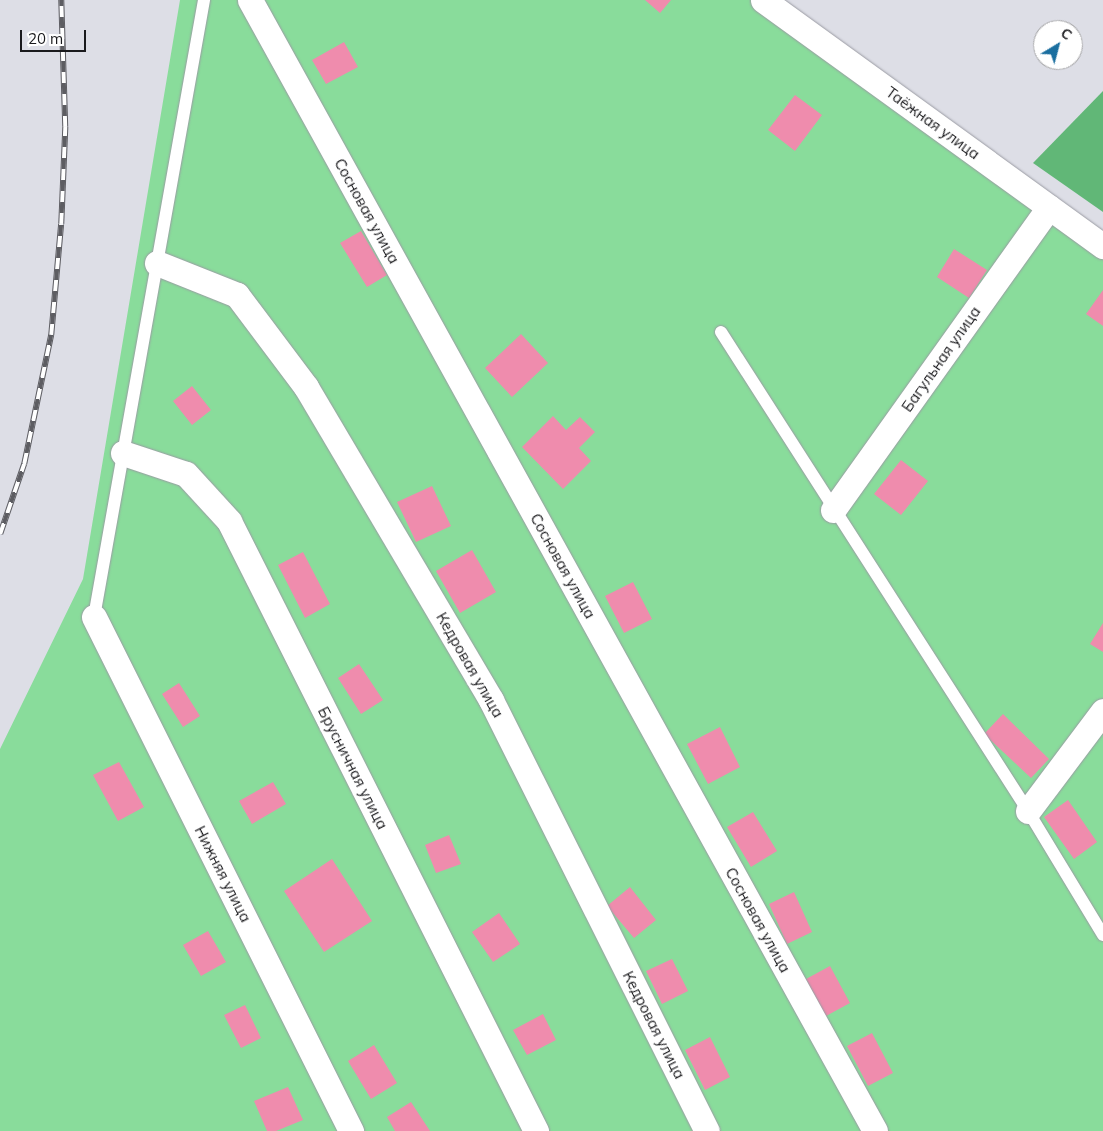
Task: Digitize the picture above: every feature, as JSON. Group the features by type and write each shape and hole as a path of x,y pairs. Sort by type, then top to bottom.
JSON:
{"street":[{"name":"Сосновая улица","path":"250,0 875,1131"},
{"name":"Таёжная улица","path":"763,0 1103,246"},
{"name":"Багульная улица","path":"833,510 1049,207"},
{"name":"Кедровая улица","path":"157,262 237,295 306,387 491,700 707,1131"},
{"name":"Брусничная улица","path":"124,453 186,474 229,521 536,1131"},
{"name":"Нижняя улица","path":"94,617 351,1131"},
{"path":"1028,812 1103,711"}],"lane":[{"path":"94,617 204,0"},
{"path":"721,332 833,510 1028,812 1103,935"}],"green space":[{"path":"180,0 763,0 1103,237 1103,1131 0,1131 0,749 83,579"},
{"path":"1103,91 1103,212 1033,163"}],"building":[{"path":"645,0 671,0 660,13"},
{"path":"344,42 358,67 326,84 312,60"},
{"path":"795,95 822,115 795,151 768,130"},
{"path":"361,231 387,275 367,287 340,243"},
{"path":"954,249 987,270 969,298 937,277"},
{"path":"1103,290 1103,326 1086,314"},
{"path":"521,334 548,363 512,397 485,368"},
{"path":"192,386 211,410 192,425 173,401"},
{"path":"553,416 566,430 580,417 595,432 579,448 591,461 563,489 522,447"},
{"path":"901,460 928,481 901,515 874,494"},
{"path":"432,486 451,526 416,542 397,502"},
{"path":"472,550 496,592 460,613 436,571"},
{"path":"303,552 330,604 305,618 278,565"},
{"path":"633,582 652,619 624,633 605,596"},
{"path":"1103,623 1103,652 1090,644"},
{"path":"359,664 383,700 361,714 338,678"},
{"path":"179,683 200,716 183,727 162,694"},
{"path":"1003,714 1049,759 1031,778 984,734"},
{"path":"720,727 740,767 708,784 687,744"},
{"path":"119,762 144,807 118,821 93,775"},
{"path":"273,782 286,804 252,824 239,801"},
{"path":"1068,800 1097,842 1074,859 1044,817"},
{"path":"753,812 777,851 751,867 727,827"},
{"path":"449,835 461,864 436,873 425,845"},
{"path":"332,859 372,921 324,952 284,891"},
{"path":"630,887 656,920 634,938 607,906"},
{"path":"794,892 812,932 787,944 769,904"},
{"path":"499,913 520,944 493,962 472,932"},
{"path":"208,931 226,962 201,976 183,945"},
{"path":"672,959 688,991 662,1004 646,971"},
{"path":"830,966 850,1003 826,1016 806,979"},
{"path":"245,1005 261,1038 241,1048 224,1015"},
{"path":"543,1014 556,1040 527,1055 513,1030"},
{"path":"872,1033 893,1073 868,1086 847,1046"},
{"path":"710,1037 730,1077 705,1090 685,1050"},
{"path":"374,1045 397,1083 371,1099 348,1061"},
{"path":"288,1087 303,1120 276,1131 267,1131 254,1101"},
{"path":"411,1102 430,1131 395,1131 387,1117"}],"railway":[{"path":"0,534 24,464 51,335 61,224 65,127 61,0"}]}
